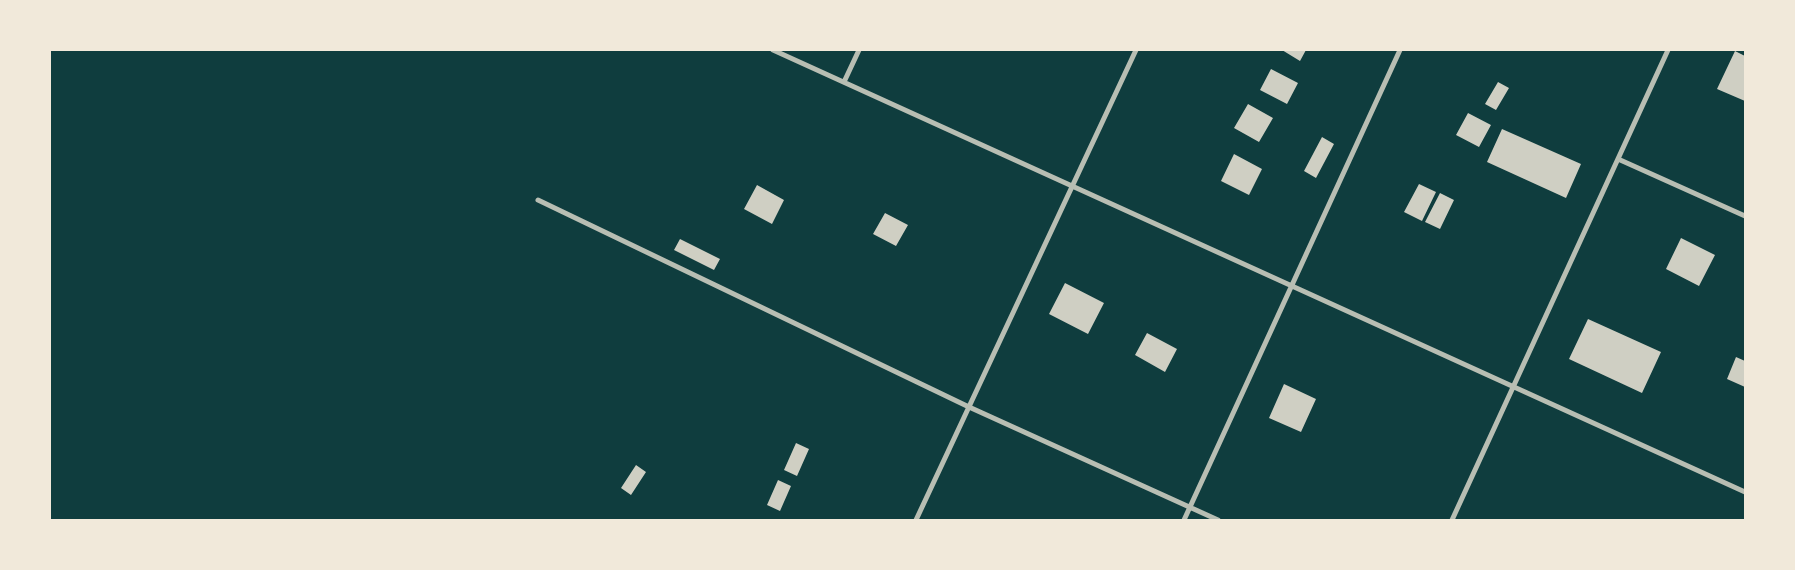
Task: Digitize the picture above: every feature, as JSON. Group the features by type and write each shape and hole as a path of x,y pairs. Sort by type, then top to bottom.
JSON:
{"street":[{"path":"773,50 1745,492"},
{"path":"844,82 859,50"},
{"path":"916,520 1136,50"},
{"path":"1184,520 1400,50"},
{"path":"1452,520 1668,50"},
{"path":"1618,159 1745,216"},
{"path":"538,200 969,407 1218,520"}],"building":[{"path":"1282,50 1306,50 1300,61"},
{"path":"1735,51 1745,56 1745,101 1717,89"},
{"path":"1271,69 1298,83 1287,104 1260,90"},
{"path":"1498,82 1509,88 1496,110 1485,104"},
{"path":"1248,104 1273,118 1259,142 1234,128"},
{"path":"1468,113 1491,125 1479,147 1456,135"},
{"path":"1502,129 1581,164 1566,198 1487,162"},
{"path":"1322,137 1334,144 1316,178 1304,171"},
{"path":"1234,154 1262,169 1249,195 1221,181"},
{"path":"1419,184 1436,192 1422,221 1404,212"},
{"path":"757,185 784,200 772,224 744,209"},
{"path":"1440,193 1454,200 1440,229 1425,222"},
{"path":"885,213 908,225 896,246 873,234"},
{"path":"1681,238 1715,255 1699,286 1666,269"},
{"path":"680,239 720,259 714,270 674,250"},
{"path":"1065,283 1104,303 1088,334 1049,314"},
{"path":"1588,319 1661,352 1642,393 1569,359"},
{"path":"1147,333 1177,349 1165,372 1135,355"},
{"path":"1736,357 1745,361 1745,387 1727,379"},
{"path":"1284,384 1316,399 1301,432 1269,418"},
{"path":"796,443 809,449 797,476 784,470"},
{"path":"636,465 646,472 631,495 621,488"},
{"path":"778,480 791,486 780,511 767,505"}]}
